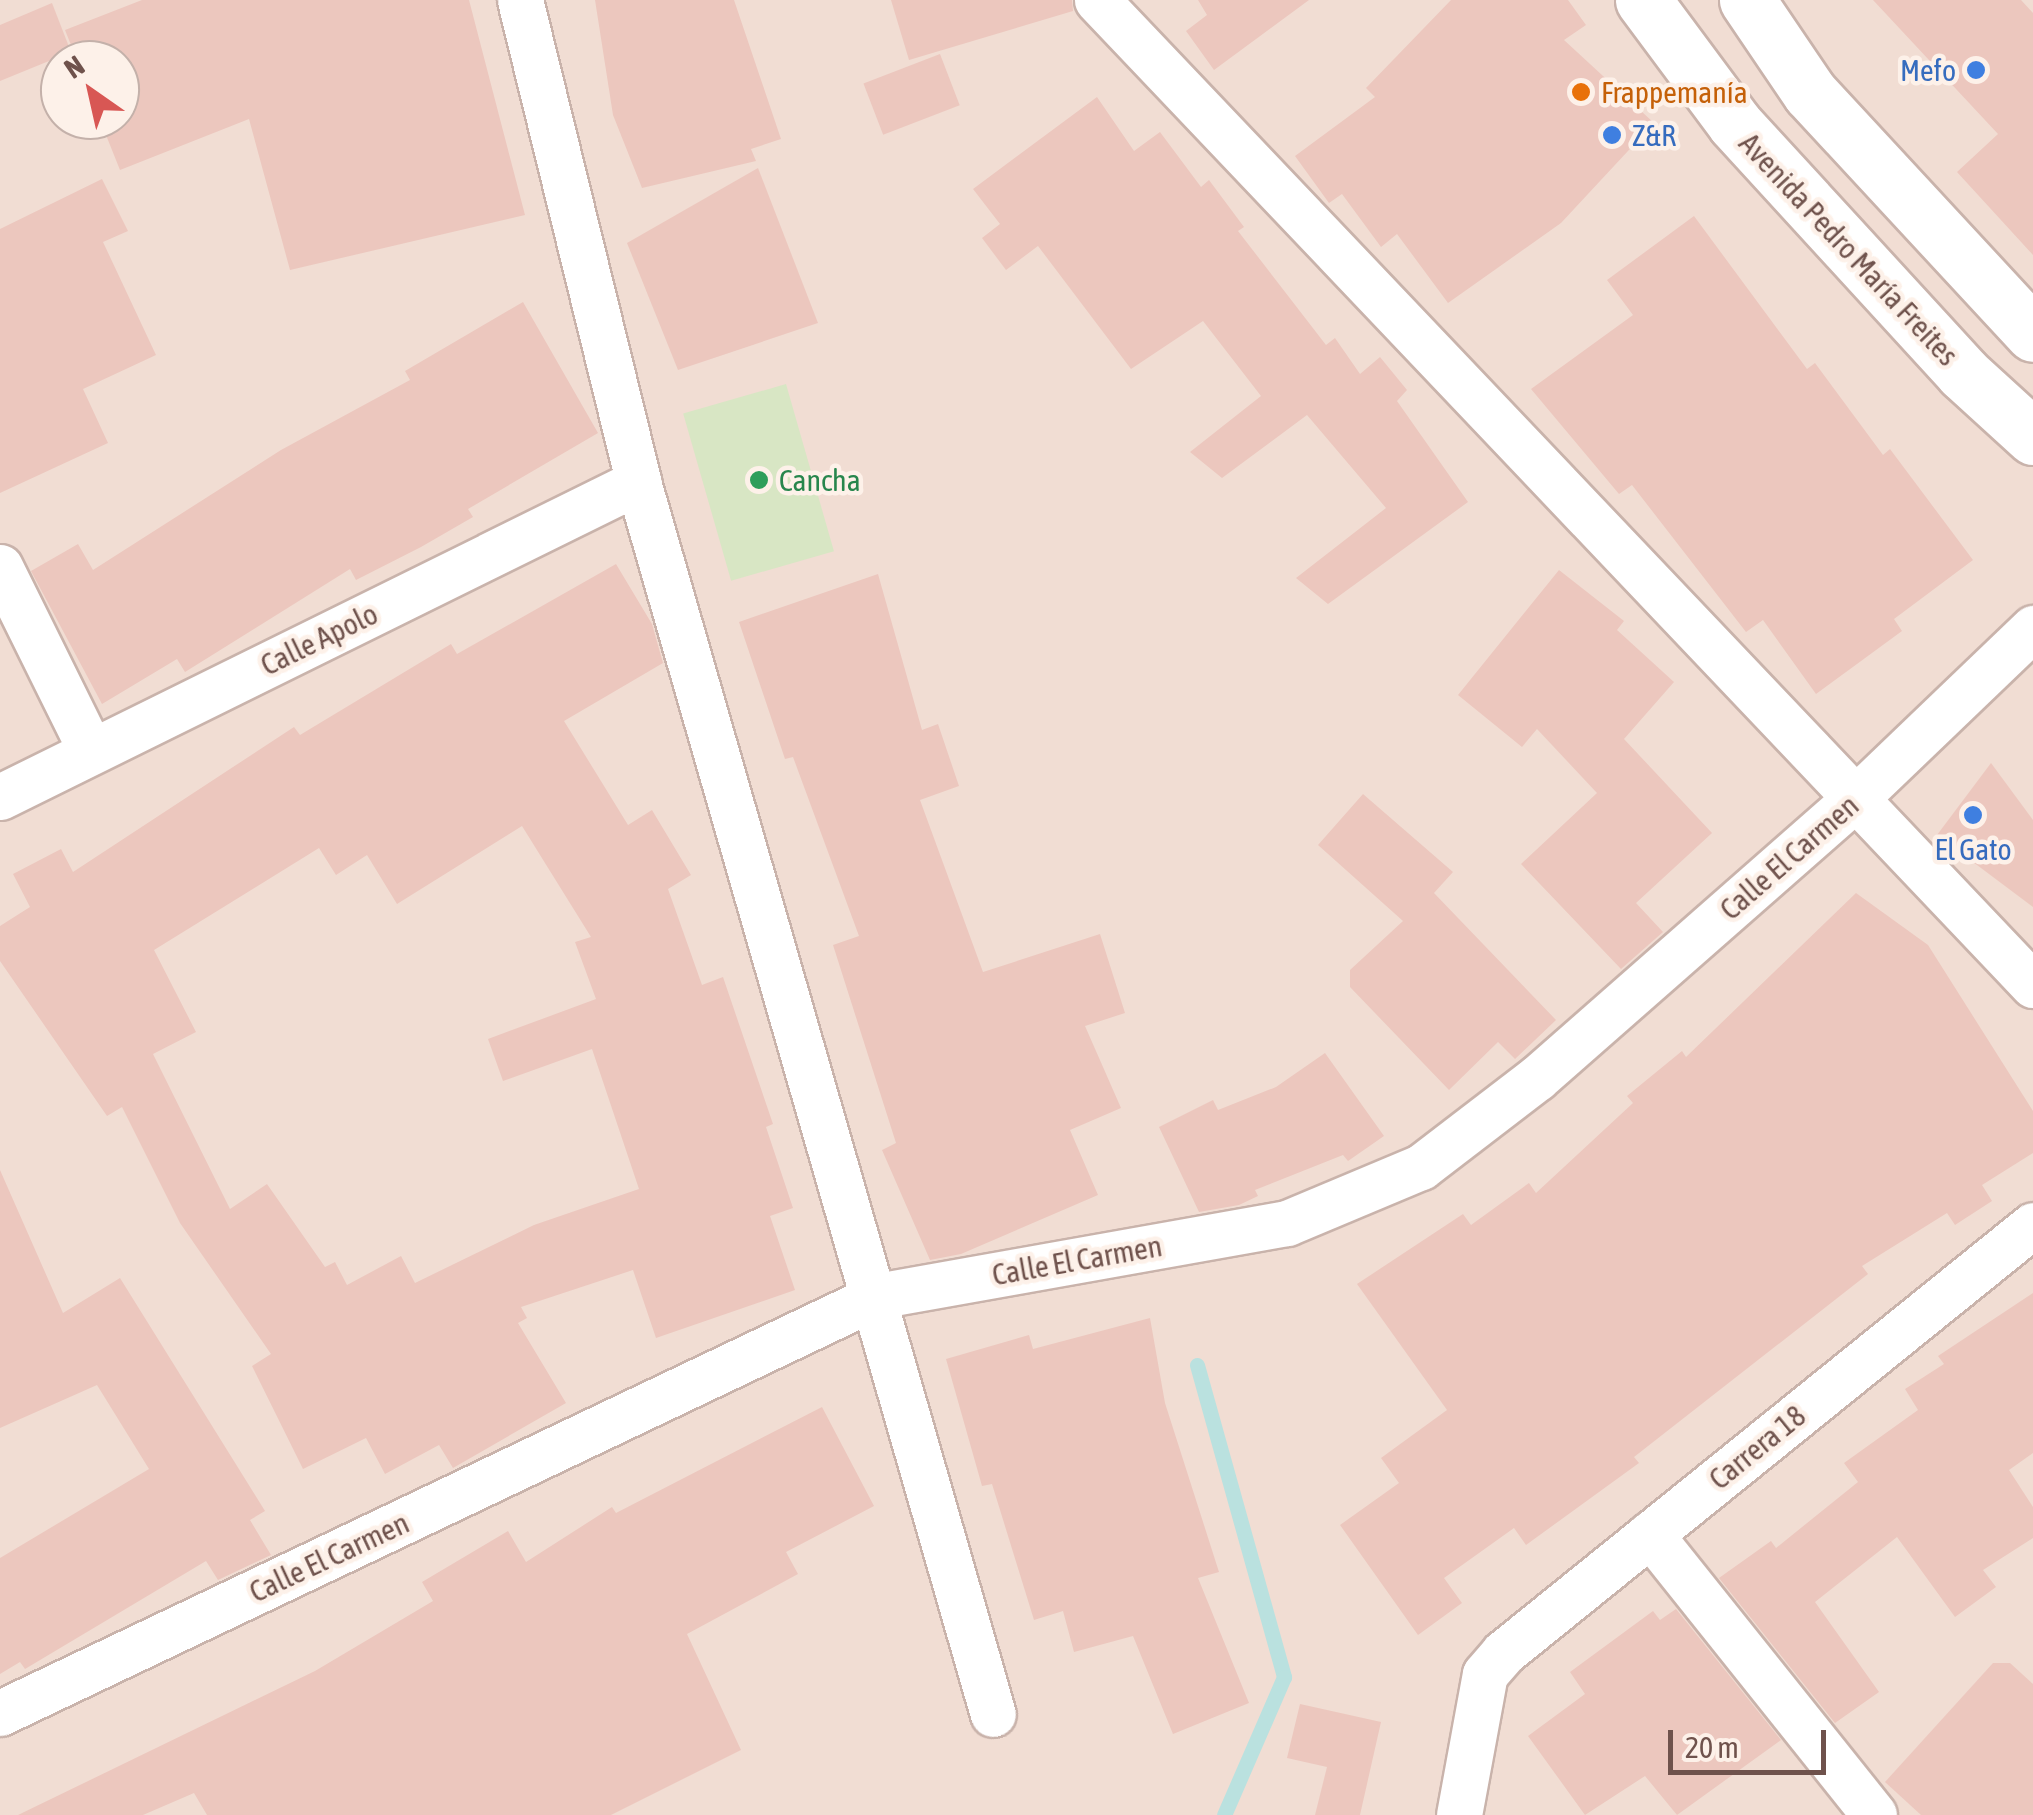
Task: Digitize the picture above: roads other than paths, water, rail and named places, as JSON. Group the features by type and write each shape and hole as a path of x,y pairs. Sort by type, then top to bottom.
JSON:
{"street":[{"path":"520,0 638,482 876,1296 993,1714"},
{"path":"1097,0 2033,984"},
{"name":"Avenida Pedro María Freites","path":"1644,0 1735,124 2033,438"},
{"path":"1747,0 1810,94 2033,334"},
{"name":"Calle Apolo","path":"0,797 638,482"},
{"path":"0,567 90,751"},
{"name":"Calle El Carmen","path":"0,1714 876,1296 1287,1223 1421,1167 1537,1078 1858,796 2033,628"},
{"name":"Carrera 18","path":"1458,1815 1485,1674 1650,1534 2033,1225"},
{"path":"1650,1534 1874,1815"}],"waterway":[{"path":"1197,1365 1284,1677 1224,1815"}],"place":[{"name":"Mefo","path":"1976,70"},
{"name":"Frappemanía","path":"1581,92"},
{"name":"Z&R","path":"1612,135"},
{"name":"Cancha","path":"759,480"},
{"name":"El Gato","path":"1973,815"}]}
